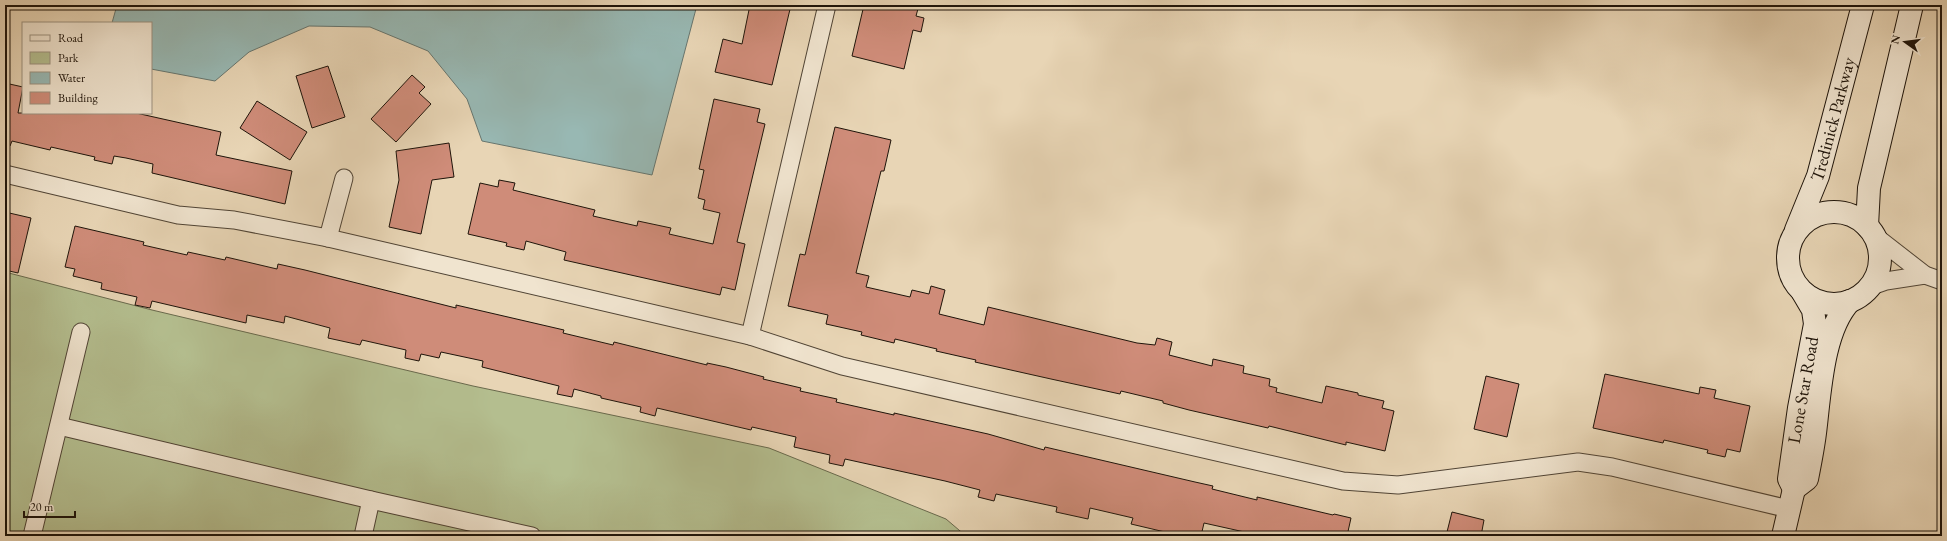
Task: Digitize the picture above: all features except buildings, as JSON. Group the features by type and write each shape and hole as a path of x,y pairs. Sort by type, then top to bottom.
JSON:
{"street":[{"path":"750,336 827,5"},
{"name":"Tredinick Parkway","path":"1796,231 1818,176 1862,5"},
{"path":"1869,287 1879,266 1880,254 1877,242 1869,229 1869,188 1912,5"},
{"path":"5,174 178,215 234,220 328,238 750,336 842,366 1344,481 1398,485 1578,462 1792,499"},
{"path":"328,238 344,178"},
{"path":"1925,275 1886,281 1869,287 1850,301 1838,304 1825,304 1814,300 1803,293 1795,284 1790,272 1788,260 1790,246 1796,231 1805,221 1817,215 1830,212 1850,215 1925,275 1942,281"},
{"name":"Lone Star Road","path":"1783,536 1792,499 1789,479 1799,408 1815,324 1813,310 1803,293"},
{"name":"Lone Star Road","path":"1792,499 1807,479 1815,434 1819,394 1830,336 1840,311 1850,301"},
{"path":"32,536 80,332"},
{"path":"59,426 371,500 532,536"},
{"path":"363,536 371,500"}],"green space":[{"path":"5,272 152,310 473,386 769,448 946,519 966,536 5,536"}],"water":[{"path":"117,5 697,5 652,175 482,141 467,99 428,51 370,27 309,26 249,52 215,81 152,69 152,22 112,22"}]}
